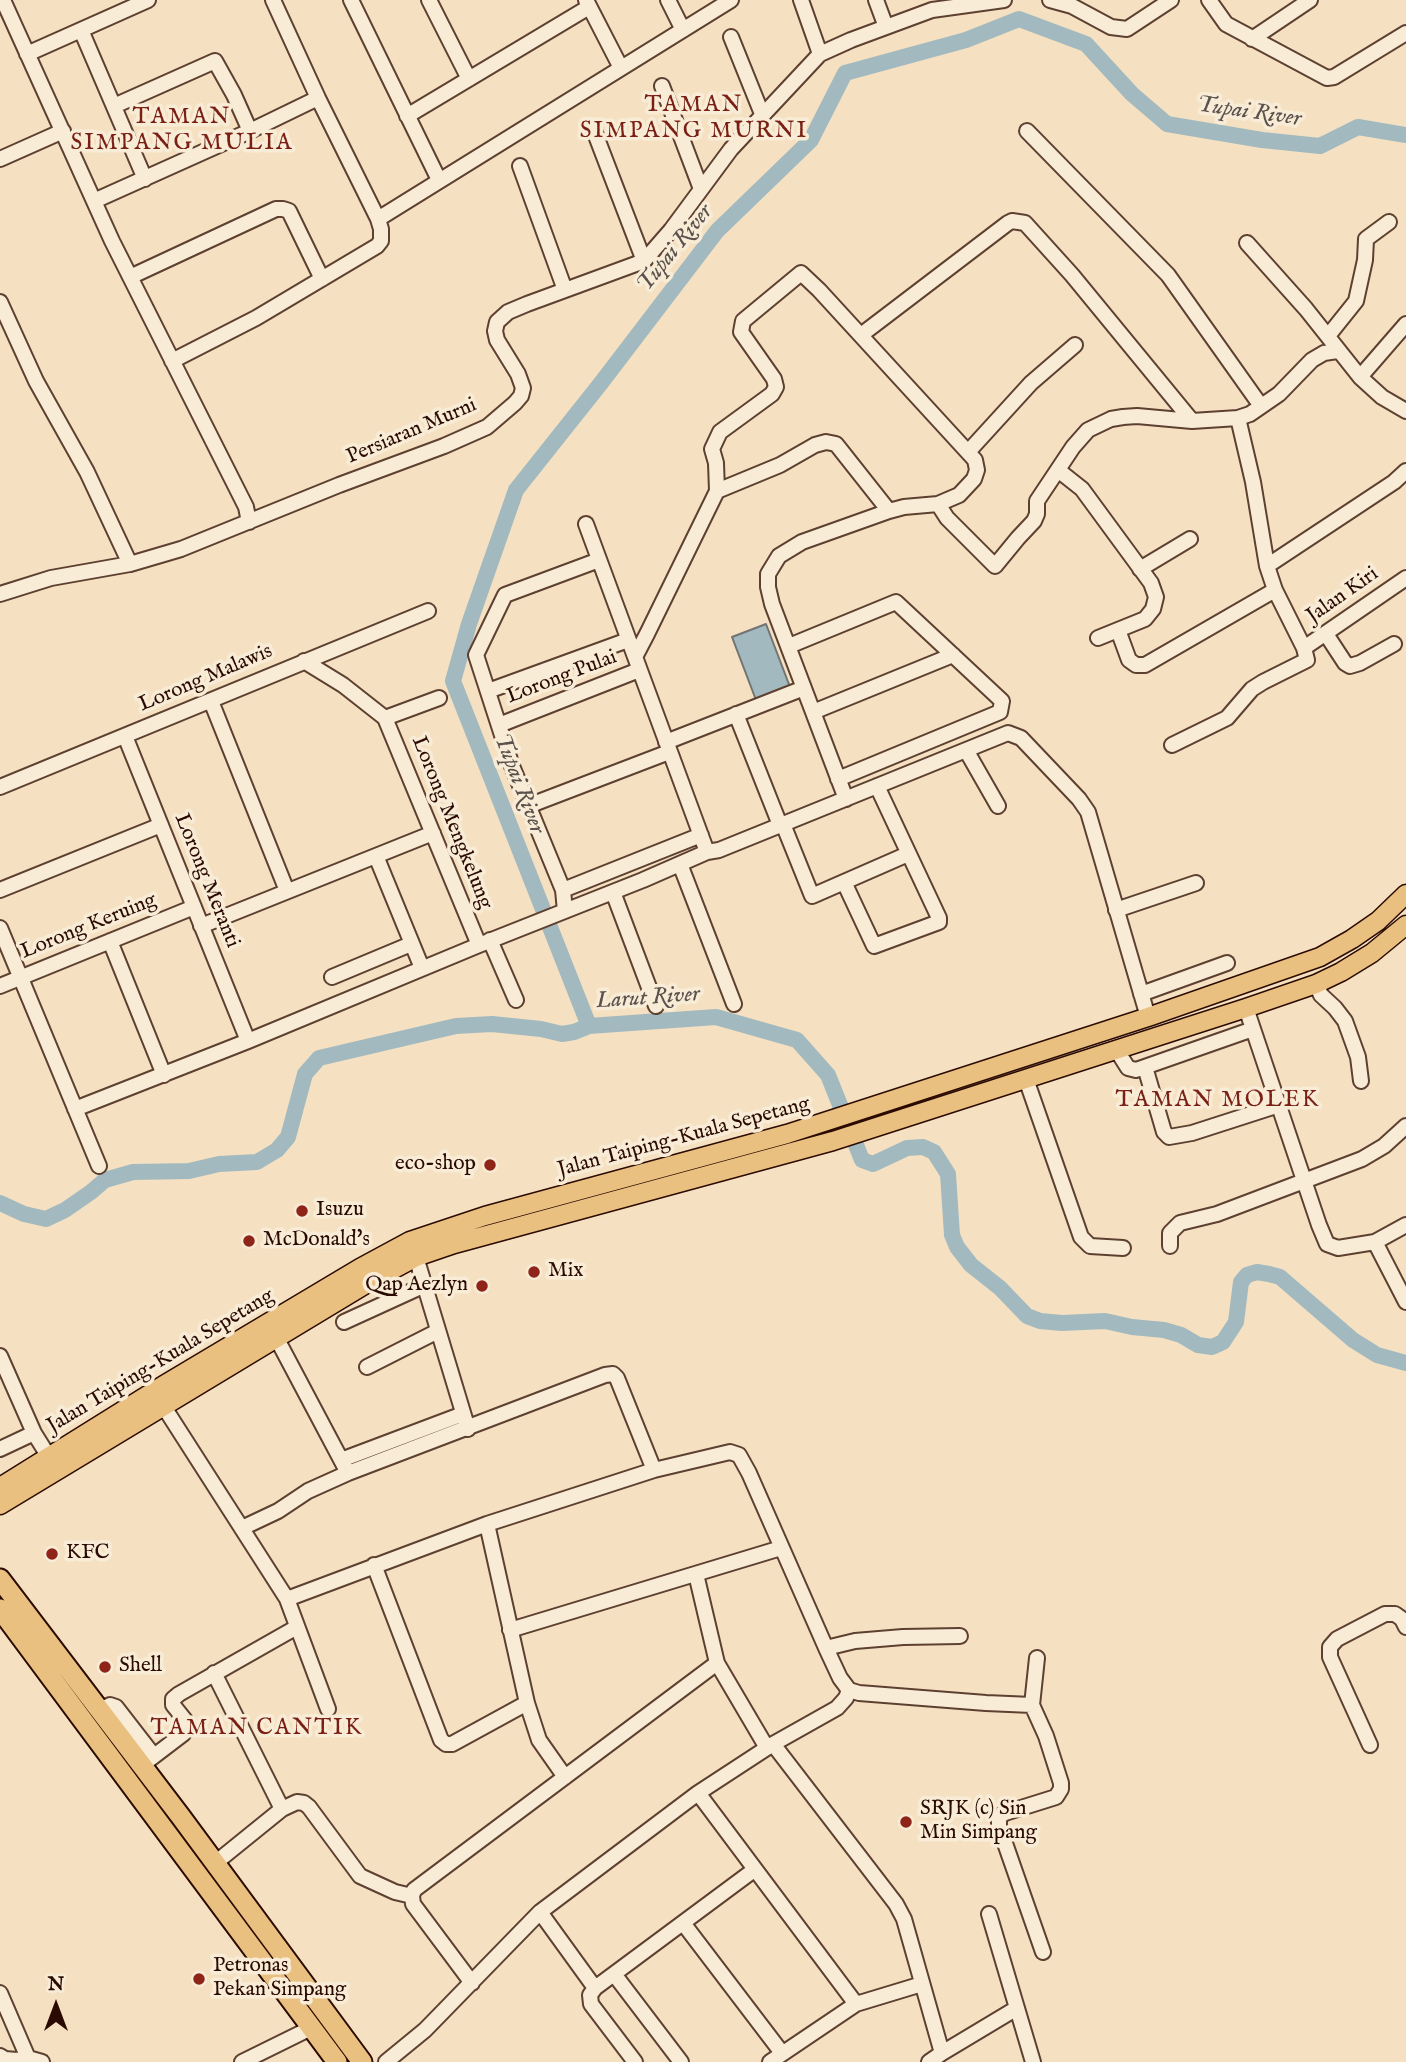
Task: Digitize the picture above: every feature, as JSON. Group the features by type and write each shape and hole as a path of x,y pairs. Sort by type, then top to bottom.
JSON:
{"highway":[{"path":"0,1579 99,1710 148,1761 214,1864 362,2062"},
{"path":"0,1609 332,2055"},
{"path":"296,2007 309,2010 314,2004 314,1997"},
{"path":"332,2055 326,2034 332,2031 341,2035"}],"main road":[{"name":"Jalan Taiping-Kuala Sepetang","path":"0,1487 244,1338 410,1241 485,1216 861,1112 1148,1017 1320,957 1378,921 1406,894"},
{"name":"Jalan Taiping-Kuala Sepetang","path":"0,1505 366,1284 416,1257 454,1244 833,1140 1246,1008 1316,984 1372,953 1406,925"}],"street":[{"path":"3,0 6,23 27,54 112,241 246,507 249,522"},
{"path":"27,54 148,0"},
{"path":"172,361 256,318 377,246 381,241 378,219 317,98 273,0"},
{"path":"351,0 439,180"},
{"path":"429,0 469,79"},
{"path":"668,0 683,30"},
{"path":"378,219 731,0"},
{"path":"801,0 820,54"},
{"path":"876,0 886,27"},
{"name":"Persiaran Murni","path":"1,591 51,578 130,564 181,549 487,427 515,403 523,388 498,340 495,331 498,322 508,312 644,261 671,230 731,149 820,54 932,9 1004,0"},
{"path":"1050,0 1074,3 1111,27 1126,29 1171,0"},
{"path":"1209,0 1226,24 1328,78 1406,33"},
{"path":"1252,39 1310,0"},
{"path":"407,116 588,3 621,68"},
{"path":"81,30 145,179"},
{"path":"731,37 762,114"},
{"path":"114,106 215,61 234,94 250,131"},
{"path":"662,86 701,189"},
{"path":"94,201 317,98"},
{"path":"593,128 644,261"},
{"path":"0,159 63,131"},
{"path":"1027,131 1168,275 1261,406"},
{"path":"520,166 565,290"},
{"path":"130,277 276,209 284,209 289,211 322,279"},
{"path":"1328,336 1356,301 1365,260 1366,239 1390,222"},
{"path":"861,335 1007,223 1025,223 1072,275 1192,421"},
{"path":"1247,243 1360,377 1382,397 1406,411"},
{"path":"637,663 648,634 717,491 716,463 712,449 720,432 772,394 776,387 774,379 741,332 743,321 801,273 968,452 975,460 977,470 974,479 959,495 938,504 889,511 802,542 787,550 773,563 768,574 772,604 846,799"},
{"path":"0,302 36,381 87,472 130,564"},
{"path":"1360,377 1406,324"},
{"path":"968,452 1031,383 1075,345"},
{"path":"938,504 947,518 995,565 1034,521 1037,501 1073,447 1088,430 1111,419 1137,416 1192,421 1238,418 1250,414 1279,394 1312,360 1324,353 1338,351"},
{"path":"1172,745 1227,718 1252,690 1304,663 1307,656 1275,590 1267,566 1253,482 1238,418"},
{"path":"717,491 780,465 815,445 826,442 836,444 889,511"},
{"path":"1058,470 1082,489 1151,583 1156,597 1153,608 1145,619 1098,638"},
{"path":"1267,566 1394,482 1406,471"},
{"path":"586,524 707,852"},
{"path":"1140,569 1190,539"},
{"path":"561,913 563,890 512,766 477,655 505,595 599,560"},
{"name":"Jalan Kiri","path":"1304,648 1406,578"},
{"path":"1118,630 1129,660 1136,665 1145,665 1275,590"},
{"path":"789,646 895,602 1002,701 1000,712 838,779"},
{"name":"Lorong Malawis","path":"0,787 428,611"},
{"path":"1326,634 1345,663 1350,666 1394,644"},
{"path":"488,691 628,640"},
{"path":"813,712 953,656"},
{"path":"304,661 343,685 385,718 439,698"},
{"name":"Lorong Pulai","path":"499,725 637,663"},
{"path":"528,806 667,747 736,714 804,688"},
{"path":"211,701 287,891"},
{"path":"736,714 812,896 908,855"},
{"name":"Lorong Mengkelung","path":"385,718 433,833 484,942 516,1000"},
{"path":"75,1109 1007,733 1021,738 1088,812 1148,1017"},
{"name":"Lorong Meranti","path":"125,736 248,1041"},
{"path":"966,750 998,806"},
{"path":"844,882 874,946 939,922 877,786"},
{"path":"0,890 161,825"},
{"path":"201,926 433,833"},
{"path":"563,890 701,835"},
{"path":"376,856 422,968"},
{"path":"680,864 734,1004"},
{"path":"1116,910 1196,883"},
{"path":"613,892 656,1006"},
{"name":"Lorong Keruing","path":"0,986 194,907"},
{"path":"0,928 99,1166"},
{"path":"110,941 164,1074"},
{"path":"332,976 411,944"},
{"path":"1141,994 1227,963"},
{"path":"1316,984 1321,995 1345,1021 1358,1057 1360,1081"},
{"path":"1246,1008 1327,1244 1338,1248 1375,1242 1406,1225"},
{"path":"1116,1049 1128,1068 1136,1070 1253,1029"},
{"path":"1145,1067 1164,1132 1169,1137 1180,1137 1279,1105"},
{"path":"1026,1079 1081,1237 1090,1246 1123,1248"},
{"path":"1170,1246 1170,1233 1180,1223 1217,1214 1362,1159 1384,1146 1406,1126"},
{"path":"1375,1242 1406,1302"},
{"path":"416,1257 468,1429"},
{"path":"344,1322 425,1284"},
{"path":"367,1367 439,1331"},
{"path":"277,1339 344,1467"},
{"path":"0,1356 34,1433 49,1457"},
{"path":"344,1467 468,1429 613,1374 617,1378 654,1470"},
{"path":"164,1407 287,1599 328,1709"},
{"path":"242,1528 278,1511 344,1467 463,1414"},
{"path":"0,1449 34,1433"},
{"path":"287,1599 487,1524 654,1470 730,1452 739,1455 749,1473 826,1648 840,1678 849,1690 859,1693 1032,1705"},
{"path":"487,1524 527,1703 539,1740 565,1777"},
{"path":"510,1630 782,1548"},
{"path":"374,1565 441,1740 452,1744 527,1703"},
{"path":"696,1574 718,1663 770,1746 895,1905 909,1933 942,2053"},
{"path":"1370,1745 1330,1657 1330,1647 1337,1640 1385,1614 1395,1614 1402,1619 1406,1627"},
{"path":"148,1761 187,1728 185,1720 173,1705 173,1699 298,1627"},
{"path":"826,1648 855,1641 960,1636"},
{"path":"1037,1658 1032,1705 1046,1736 1061,1790 1056,1797 999,1817 999,1826 1043,1952"},
{"path":"472,1983 413,1904 414,1889 718,1663"},
{"path":"214,1673 282,1809"},
{"path":"386,2062 425,2031 540,1912 698,1793 770,1746 837,1708 849,1690"},
{"path":"698,1793 856,2004"},
{"path":"214,1864 282,1809 297,1802 304,1803 360,1876 395,1892 412,1896"},
{"path":"635,2062 591,2004 590,1995 595,1988 754,1870"},
{"path":"540,1912 595,1988"},
{"path":"989,1914 1033,2062"},
{"path":"683,1923 776,2058 856,2004 922,1984"},
{"path":"614,1974 681,2062"},
{"path":"0,1993 35,2060 5,2059 0,2056"},
{"path":"929,2062 1017,2008"},
{"path":"242,2062 311,2028"}],"water":[{"path":"766,624 790,687 756,700 732,637"}],"waterway":[{"name":"Tupai River","path":"589,1026 453,681 469,624 516,490 717,231 811,140 845,73 966,40 1019,19 1086,44 1132,94 1167,124 1262,140 1320,146 1358,127 1406,135"},
{"name":"Larut River","path":"0,1203 24,1214 46,1219 65,1210 105,1180 133,1172 189,1171 219,1164 257,1162 277,1150 288,1137 305,1074 319,1058 456,1026 492,1024 562,1034 589,1026 716,1017 797,1040 828,1075 862,1160 873,1164 907,1148 923,1147 934,1152 948,1174 952,1235 957,1247 971,1265 1000,1288 1027,1316 1040,1321 1105,1321 1164,1330 1181,1335 1198,1345 1212,1347 1223,1342 1236,1322 1241,1282 1247,1275 1257,1272 1280,1277 1353,1340 1377,1355 1406,1363"}],"place":[{"name":"eco-shop","path":"490,1165"},
{"name":"Isuzu","path":"302,1211"},
{"name":"McDonald's","path":"249,1241"},
{"name":"Mix","path":"534,1272"},
{"name":"Qap Aezlyn","path":"482,1286"},
{"name":"KFC","path":"52,1554"},
{"name":"Shell","path":"105,1667"},
{"name":"SRJK (c) Sin Min Simpang","path":"906,1822"},
{"name":"Petronas Pekan Simpang","path":"199,1979"}],"district":[{"name":"TAMAN SIMPANG MURNI","path":"694,119"},
{"name":"TAMAN SIMPANG MULIA","path":"182,131"},
{"name":"TAMAN MOLEK","path":"1218,1101"},
{"name":"TAMAN CANTIK","path":"257,1729"}]}
